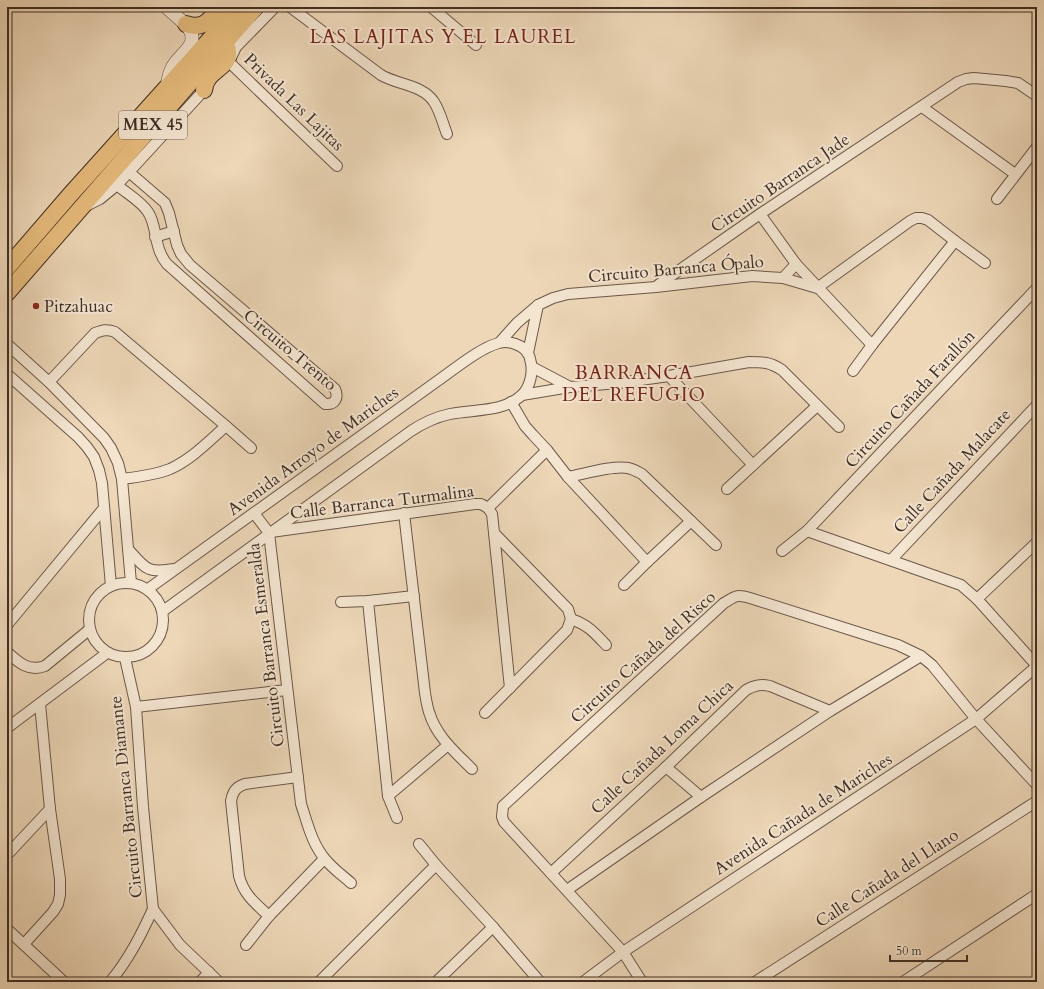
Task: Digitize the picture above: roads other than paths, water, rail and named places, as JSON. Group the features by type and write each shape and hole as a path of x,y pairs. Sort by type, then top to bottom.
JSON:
{"main road":[{"path":"186,24 193,27 204,24 209,21 221,7"},
{"path":"204,90 207,79 228,58 229,53 216,39 214,25 214,17 221,7"},
{"name":"MEX 45","path":"7,293 81,207 216,39 239,7"},
{"name":"MEX 45","path":"7,268 167,86 216,39 256,7"}],"street":[{"path":"166,7 186,24 216,39"},
{"path":"81,207 95,202 117,185 229,62 236,47 275,7"},
{"path":"290,7 381,75 426,93 434,102 447,134"},
{"path":"431,7 476,45"},
{"path":"167,86 172,68 192,43 192,33 186,24"},
{"name":"Privada Las Lajitas","path":"229,62 337,166"},
{"name":"Circuito Barranca Jade","path":"656,287 760,214 958,82 966,79 1018,83 1037,96"},
{"path":"922,107 1015,174"},
{"path":"997,199 1037,147"},
{"name":"Circuito Trento","path":"117,185 148,212 158,250 162,258 179,277 258,344 325,404 334,402 337,398 335,389 190,265 181,254 177,245 165,203 129,172"},
{"name":"Circuito Barranca Ópalo","path":"760,214 796,264 872,344"},
{"path":"818,288 910,220 916,218 928,220 955,242 984,262"},
{"path":"155,237 174,231"},
{"path":"853,371 872,344 955,242"},
{"path":"783,278 796,264"},
{"path":"179,277 190,265"},
{"name":"Circuito Barranca Ópalo","path":"500,342 517,323 538,305 553,298 568,294 656,287 752,276 783,278 818,288"},
{"name":"Circuito Cañada Farallón","path":"782,551 807,531 1037,288"},
{"path":"163,611 424,423 450,414 496,408 511,402 522,395 528,388 531,379 532,367 528,353 538,305"},
{"path":"49,382 95,333 102,330 109,330 115,332 251,448"},
{"path":"258,344 268,333"},
{"path":"500,342 512,343 520,346 528,353"},
{"name":"Avenida Arroyo de Mariches","path":"148,589 436,382 483,350 500,342"},
{"path":"7,344 49,382 112,448 122,479 131,583"},
{"path":"522,395 570,387 619,383 669,376 749,362 762,362 773,364 782,370 839,427"},
{"path":"532,367 570,387"},
{"path":"7,374 78,437 94,457 99,470 111,586"},
{"path":"669,376 753,465"},
{"path":"511,402 525,426 547,450 568,477 647,562"},
{"name":"Calle Cañada Malacate","path":"891,560 1037,405"},
{"path":"727,489 817,406"},
{"path":"122,479 153,474 169,469 183,462 195,454 226,426"},
{"name":"Calle Barranca Turmalina","path":"270,533 475,504 481,504 488,508 547,450"},
{"path":"568,477 616,467 635,470 642,474 716,545"},
{"path":"7,625 104,508"},
{"path":"488,508 492,514 510,688"},
{"name":"Circuito Barranca Esmeralda","path":"254,513 270,533 301,804 314,841 324,859 351,883"},
{"path":"404,513 428,712 436,728 448,745 472,769"},
{"path":"624,585 691,521"},
{"path":"807,531 961,585 977,599 1037,666"},
{"path":"485,713 567,630 571,619 568,609 494,533"},
{"path":"977,599 1037,542"},
{"path":"128,548 142,565 150,570 160,572 176,569"},
{"path":"121,583 131,583 148,589 154,596 163,611 164,623 156,644 147,652 137,656 125,658 107,653 99,646 90,629 89,616 93,604 100,593 111,586 121,583"},
{"name":"Circuito Cañada del Risco","path":"642,982 623,952 504,822 502,817 503,806 724,603 740,595 898,645 921,656 932,665 976,719 1037,785"},
{"path":"341,602 368,601 414,596"},
{"path":"368,601 388,796 397,818"},
{"path":"571,619 592,629 606,645"},
{"path":"7,652 20,664 32,668 39,668 45,666 90,629"},
{"path":"7,728 107,653"},
{"path":"567,890 701,797 830,712 921,656"},
{"name":"Circuito Barranca Diamante","path":"110,982 124,965 134,949 153,909 143,807 136,707 125,658"},
{"name":"Avenida Cañada de Mariches","path":"582,982 623,952 976,719 1037,666"},
{"name":"Calle Cañada Loma Chica","path":"551,873 666,767 746,690 754,686 770,686 830,712"},
{"path":"136,707 287,690"},
{"path":"24,944 53,912 58,904 60,895 60,879 50,809 40,704"},
{"path":"388,796 448,745"},
{"path":"666,767 701,797"},
{"path":"269,916 247,895 242,886 239,876 231,800 233,792 237,787 245,784 298,777"},
{"name":"Calle Cañada del Llano","path":"755,982 1037,801"},
{"path":"7,855 50,809"},
{"path":"419,844 540,982"},
{"path":"246,944 269,916 324,859"},
{"path":"319,982 436,865"},
{"path":"903,982 1037,894"},
{"name":"Circuito Barranca Diamante","path":"153,909 180,945 219,982"},
{"path":"436,982 493,927"},
{"path":"7,929 64,982"},
{"path":"200,982 209,972"}],"place":[{"name":"Pitzahuac","path":"36,306"}],"district":[{"name":"LAS LAJITAS Y EL LAUREL","path":"443,37"},
{"name":"BARRANCA DEL REFUGIO","path":"634,384"}]}
